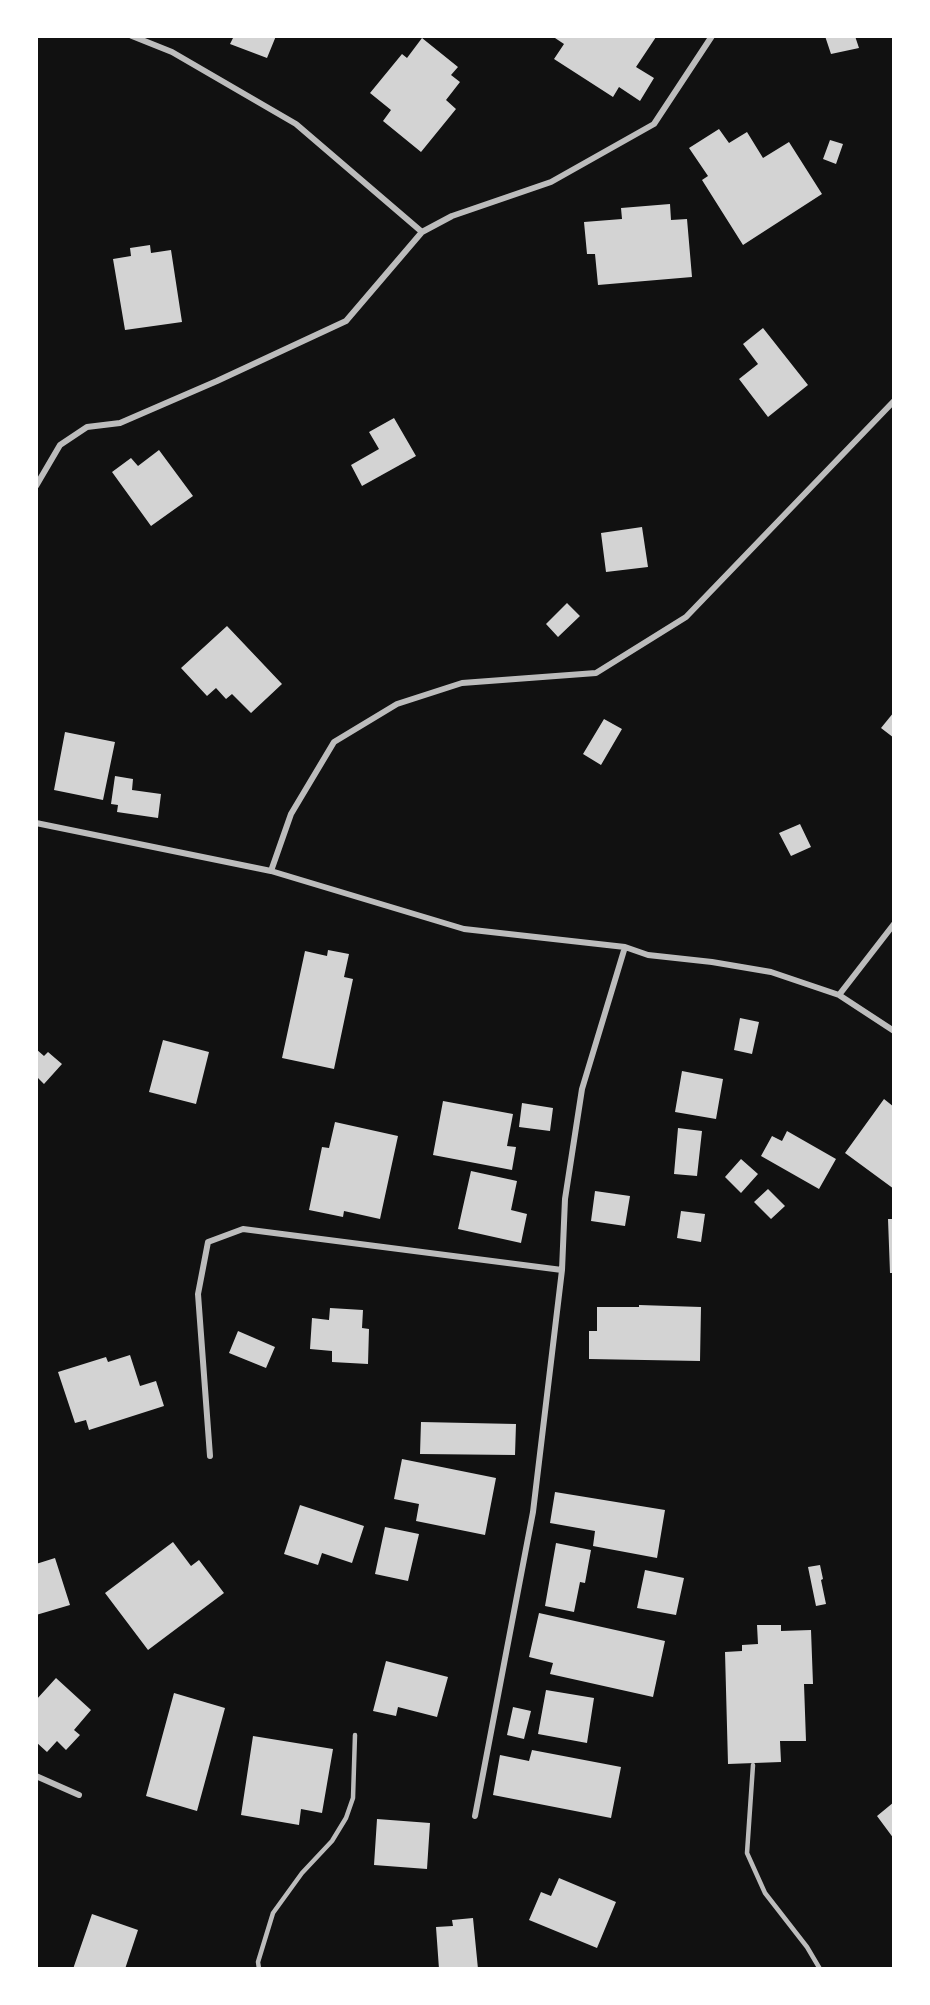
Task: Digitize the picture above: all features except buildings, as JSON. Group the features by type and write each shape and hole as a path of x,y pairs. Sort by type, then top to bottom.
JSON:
{"street":[{"path":"132,36 172,52 296,124 422,232"},
{"path":"36,486 60,445 87,427 120,423 346,321 422,232 452,216 551,182 654,124 712,36"},
{"path":"271,871 291,814 334,742 397,704 462,683 596,673 686,618 894,401"},
{"path":"36,823 271,871 464,929 625,947 648,955 712,962 771,972 839,995 894,1031"},
{"path":"839,995 894,924"},
{"path":"475,1816 533,1512 562,1270 565,1199 582,1089 625,947"},
{"path":"210,1456 198,1294 208,1242 243,1229 562,1270"},
{"path":"36,1776 79,1795"}],"lane":[{"path":"259,1969 258,1962 273,1912 302,1873 332,1841 346,1818 353,1798 355,1735"},
{"path":"753,1765 747,1853 765,1893 807,1947 820,1969"}]}
